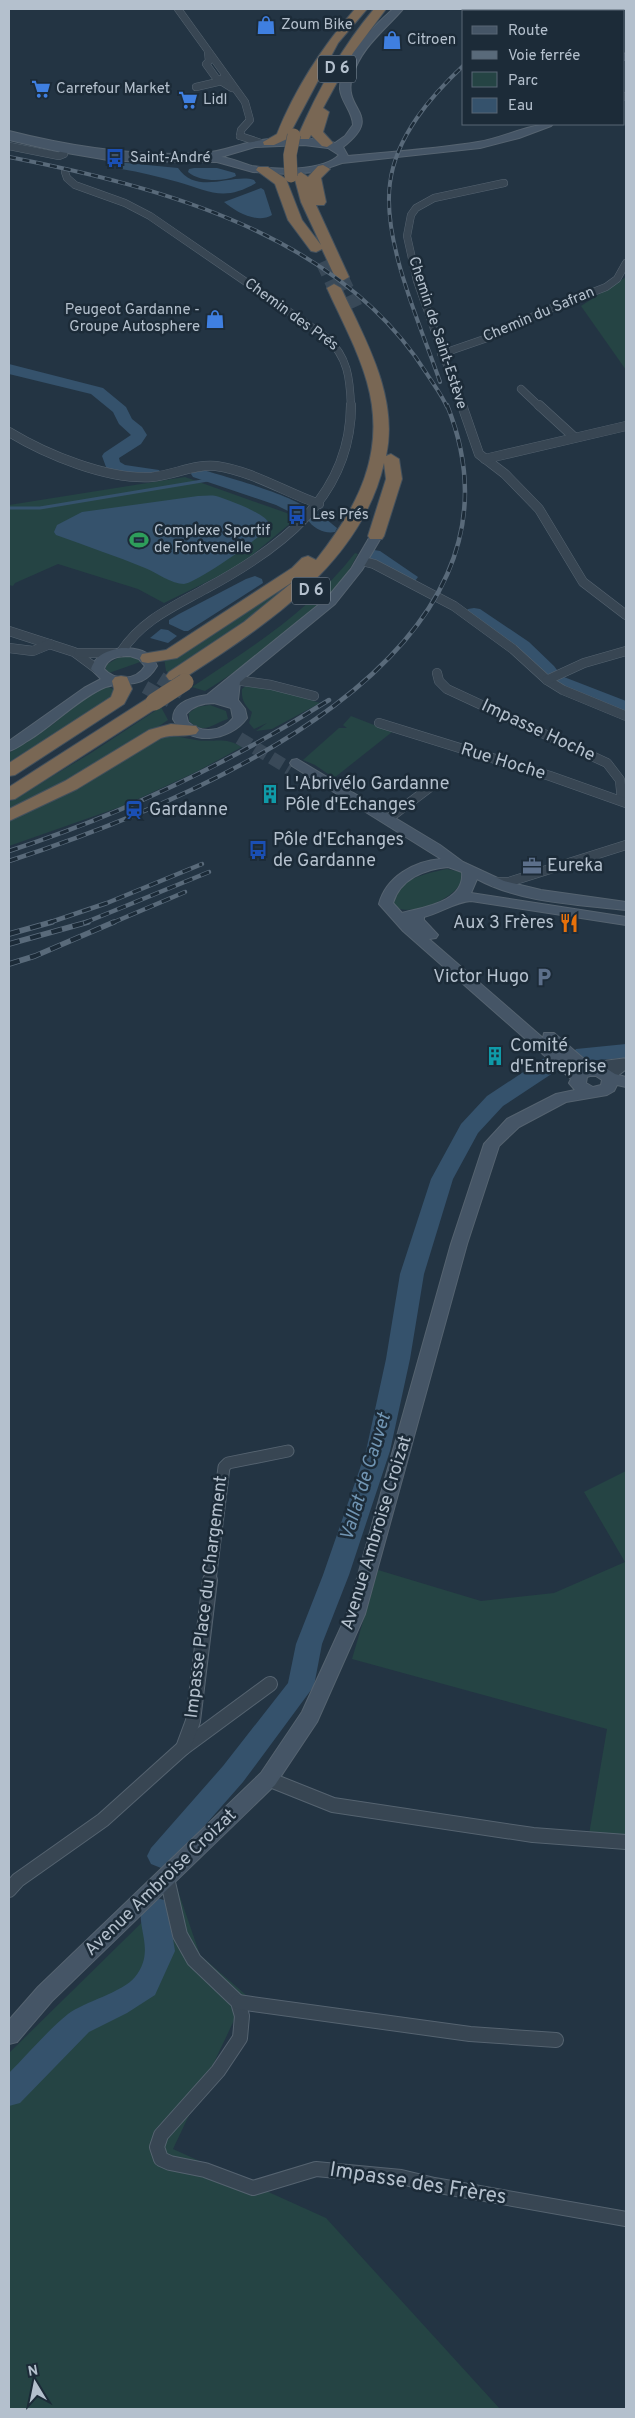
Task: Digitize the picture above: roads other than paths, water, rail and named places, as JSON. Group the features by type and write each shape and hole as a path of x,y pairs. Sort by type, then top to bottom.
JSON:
{"highway":[{"path":"265,143 282,136 289,119 333,42 361,9"},
{"name":"D 6","path":"322,262 298,203 296,176 300,154 299,135 305,108 338,50 369,9"},
{"name":"D 6","path":"299,135 355,38 380,9"},
{"path":"337,150 317,135 317,126 334,92 346,54"},
{"path":"323,168 314,175 316,190 332,236 338,278"},
{"path":"263,170 281,182 295,220 316,248"},
{"name":"D 6","path":"9,796 154,697 163,673 245,631 293,593 336,546 354,519 373,476 381,436 380,413 374,381 338,278 296,176"},
{"name":"D 6","path":"163,673 274,623 327,575 349,549 366,523 378,499 391,460 394,421 384,372 359,313"},
{"path":"376,536 394,479 391,460"},
{"path":"163,673 171,654 298,571 338,531 354,519"},
{"path":"9,771 118,700 123,689 122,680"},
{"name":"D 6","path":"9,782 154,697"},
{"path":"9,816 71,785 155,734 171,729 190,730"}],"main road":[{"path":"9,136 65,154 77,153 115,158 218,159 237,162 248,168 263,170 323,168 358,127 356,113 345,90 355,61 374,31 398,9"},
{"path":"9,136 57,146 121,154 204,156 265,143 337,150 414,152 487,144 545,125"},
{"path":"237,162 236,156 241,149"},
{"path":"234,681 230,700 240,713 241,731 204,733 190,730 182,724 179,718 180,712 184,707 205,700 234,681 331,601 359,566 376,536"},
{"path":"74,699 98,669 98,662 118,652 163,673 205,700 222,700 233,705"},
{"path":"98,669 106,678 122,680 180,712"},
{"path":"9,747 54,717 74,699 95,685 163,673"},
{"path":"431,866 432,860 420,850 294,766 491,882 512,888 626,906"},
{"path":"395,915 417,915 438,909 456,898 470,884 471,877 463,867 431,866 405,876 391,887 386,904 395,915 596,1077 626,1091"},
{"path":"456,898 471,897 626,921"},
{"path":"417,915 417,921 430,934 596,1077 626,1082"},
{"name":"Avenue Ambroise Croizat","path":"9,2023 45,1994 268,1779 310,1716 356,1614 459,1244 492,1144 513,1123 562,1098 596,1077 602,1092 591,1092 562,1098"},
{"name":"Avenue Ambroise Croizat","path":"9,2035 45,1994"}],"street":[{"path":"178,9 245,102 250,120 240,132 241,149"},
{"path":"208,52 209,60 206,64 221,81 237,91"},
{"path":"221,81 222,72"},
{"path":"196,87 221,81"},
{"path":"240,136 265,143"},
{"path":"9,146 59,156 65,154"},
{"name":"Chemin des Prés","path":"66,174 76,185 125,203 150,216 326,337 340,348 345,357 349,372 351,436 346,458 319,504 291,533 255,561 157,615 118,652"},
{"name":"Chemin de Saint-Estève","path":"484,459 479,454 441,354 411,259 407,236 411,215 418,205 434,198 468,189 504,183"},
{"name":"Chemin du Safran","path":"441,354 493,336 542,312 606,287 616,279 626,263"},
{"path":"521,389 574,437"},
{"path":"484,459 626,426"},
{"path":"9,432 23,442 42,450 99,469 150,477 199,468 217,467 319,504"},
{"path":"484,459 505,474 539,509 583,582 626,615"},
{"path":"359,566 383,570 454,606 513,649 563,690 626,716"},
{"path":"9,631 74,652 98,669"},
{"path":"136,633 163,673"},
{"path":"9,648 34,650 50,644"},
{"path":"549,679 584,663 626,651"},
{"path":"74,652 118,652"},
{"name":"Impasse Hoche","path":"437,673 439,681 447,689 607,763 615,770 622,782 624,802"},
{"path":"234,681 271,685 314,696"},
{"name":"Rue Hoche","path":"379,723 550,776 624,802"},
{"path":"388,820 430,788"},
{"path":"491,882 509,882 626,845"},
{"path":"596,1077 625,1064"},
{"name":"Impasse Place du Chargement","path":"9,1890 18,1880 103,1820 184,1748 193,1721 224,1467 228,1463 288,1452"},
{"path":"184,1748 270,1684"},
{"path":"268,1779 333,1805 370,1812 533,1835 626,1842"},
{"path":"167,1878 180,1935 194,1960 238,2002 470,2034 492,2033 533,2039 556,2040"},
{"name":"Impasse des Frères","path":"238,2002 242,2016 240,2038 218,2070 162,2135 157,2147 161,2158 170,2163 205,2170 253,2188 316,2169 401,2177 626,2219"}],"water":[{"path":"113,163 178,168 195,181 215,182 245,179 254,180 256,183 235,192 217,193 157,176 121,169"},
{"path":"217,168 235,173 236,176 218,180 199,178 188,172 189,169"},
{"path":"261,188 264,190 272,215 260,218 247,216 234,210 224,202"},
{"path":"198,496 216,496 237,504 262,516 269,524 258,537 231,557 202,576 184,584 179,584 150,570 56,535 54,532 57,525 82,512"},
{"path":"255,576 262,579 263,583 188,631 169,624 169,620 179,614"},
{"path":"161,629 168,630 177,636 168,643 150,638"}],"waterway":[{"name":"Vallat de Cauvet","path":"9,369 97,391 120,410 125,421 139,435 135,441 110,456 112,464 121,469 153,473"},
{"name":"Vallat de Cauvet","path":"199,474 282,501 300,510"},
{"path":"9,508 40,508 214,479"},
{"name":"Vallat de Cauvet","path":"315,519 329,528"},
{"name":"Vallat de Cauvet","path":"374,555 409,577"},
{"name":"Vallat de Cauvet","path":"474,613 523,646 548,670"},
{"name":"Vallat de Cauvet","path":"564,682 623,706"},
{"name":"Vallat de Cauvet","path":"583,1054 626,1051"},
{"name":"Vallat de Cauvet","path":"161,1856 233,1774 301,1686 309,1644 336,1575 378,1451 398,1359 412,1274 442,1179 469,1129 495,1101 551,1064"},
{"name":"Vallat de Cauvet","path":"9,2093 79,2023 117,2004 145,1986 161,1951 154,1909"}],"tunnel":[{"path":"322,262 334,288"},
{"path":"342,277 359,313"},
{"path":"160,678 183,693"},
{"path":"145,687 170,701"},
{"path":"239,738 290,769"}],"railway":[{"path":"440,382 397,257 389,206 390,183 399,149 407,133 439,90 462,67"},
{"path":"9,157 126,184 185,202 242,224 296,252 346,285 390,326 427,374 447,407"},
{"path":"9,861 84,835 169,800 254,757 334,705 401,644 447,574 465,495 447,405"},
{"path":"9,851 93,821 174,786 252,745 329,700"},
{"path":"48,923 107,903 202,864"},
{"path":"84,923 209,872"},
{"path":"112,923 185,892"},
{"path":"9,934 52,922"},
{"path":"9,944 88,922"},
{"path":"9,964 35,956 114,922"}],"place":[{"name":"Zoum Bike","path":"266,25"},
{"name":"Citroen","path":"392,40"},
{"name":"Carrefour Market","path":"41,89"},
{"name":"Lidl","path":"188,100"},
{"name":"Saint-André","path":"115,158"},
{"name":"Peugeot Gardanne - Groupe Autosphere","path":"215,319"},
{"name":"Les Prés","path":"297,515"},
{"name":"Complexe Sportif de Fontvenelle","path":"139,540"},
{"name":"L'Abrivélo Gardanne Pôle d'Echanges","path":"270,794"},
{"name":"Gardanne","path":"134,810"},
{"name":"Pôle d'Echanges de Gardanne","path":"258,850"},
{"name":"Eureka","path":"532,866"},
{"name":"Aux 3 Frères","path":"569,923"},
{"name":"Victor Hugo","path":"544,977"},
{"name":"Comité d'Entreprise","path":"495,1056"}]}
